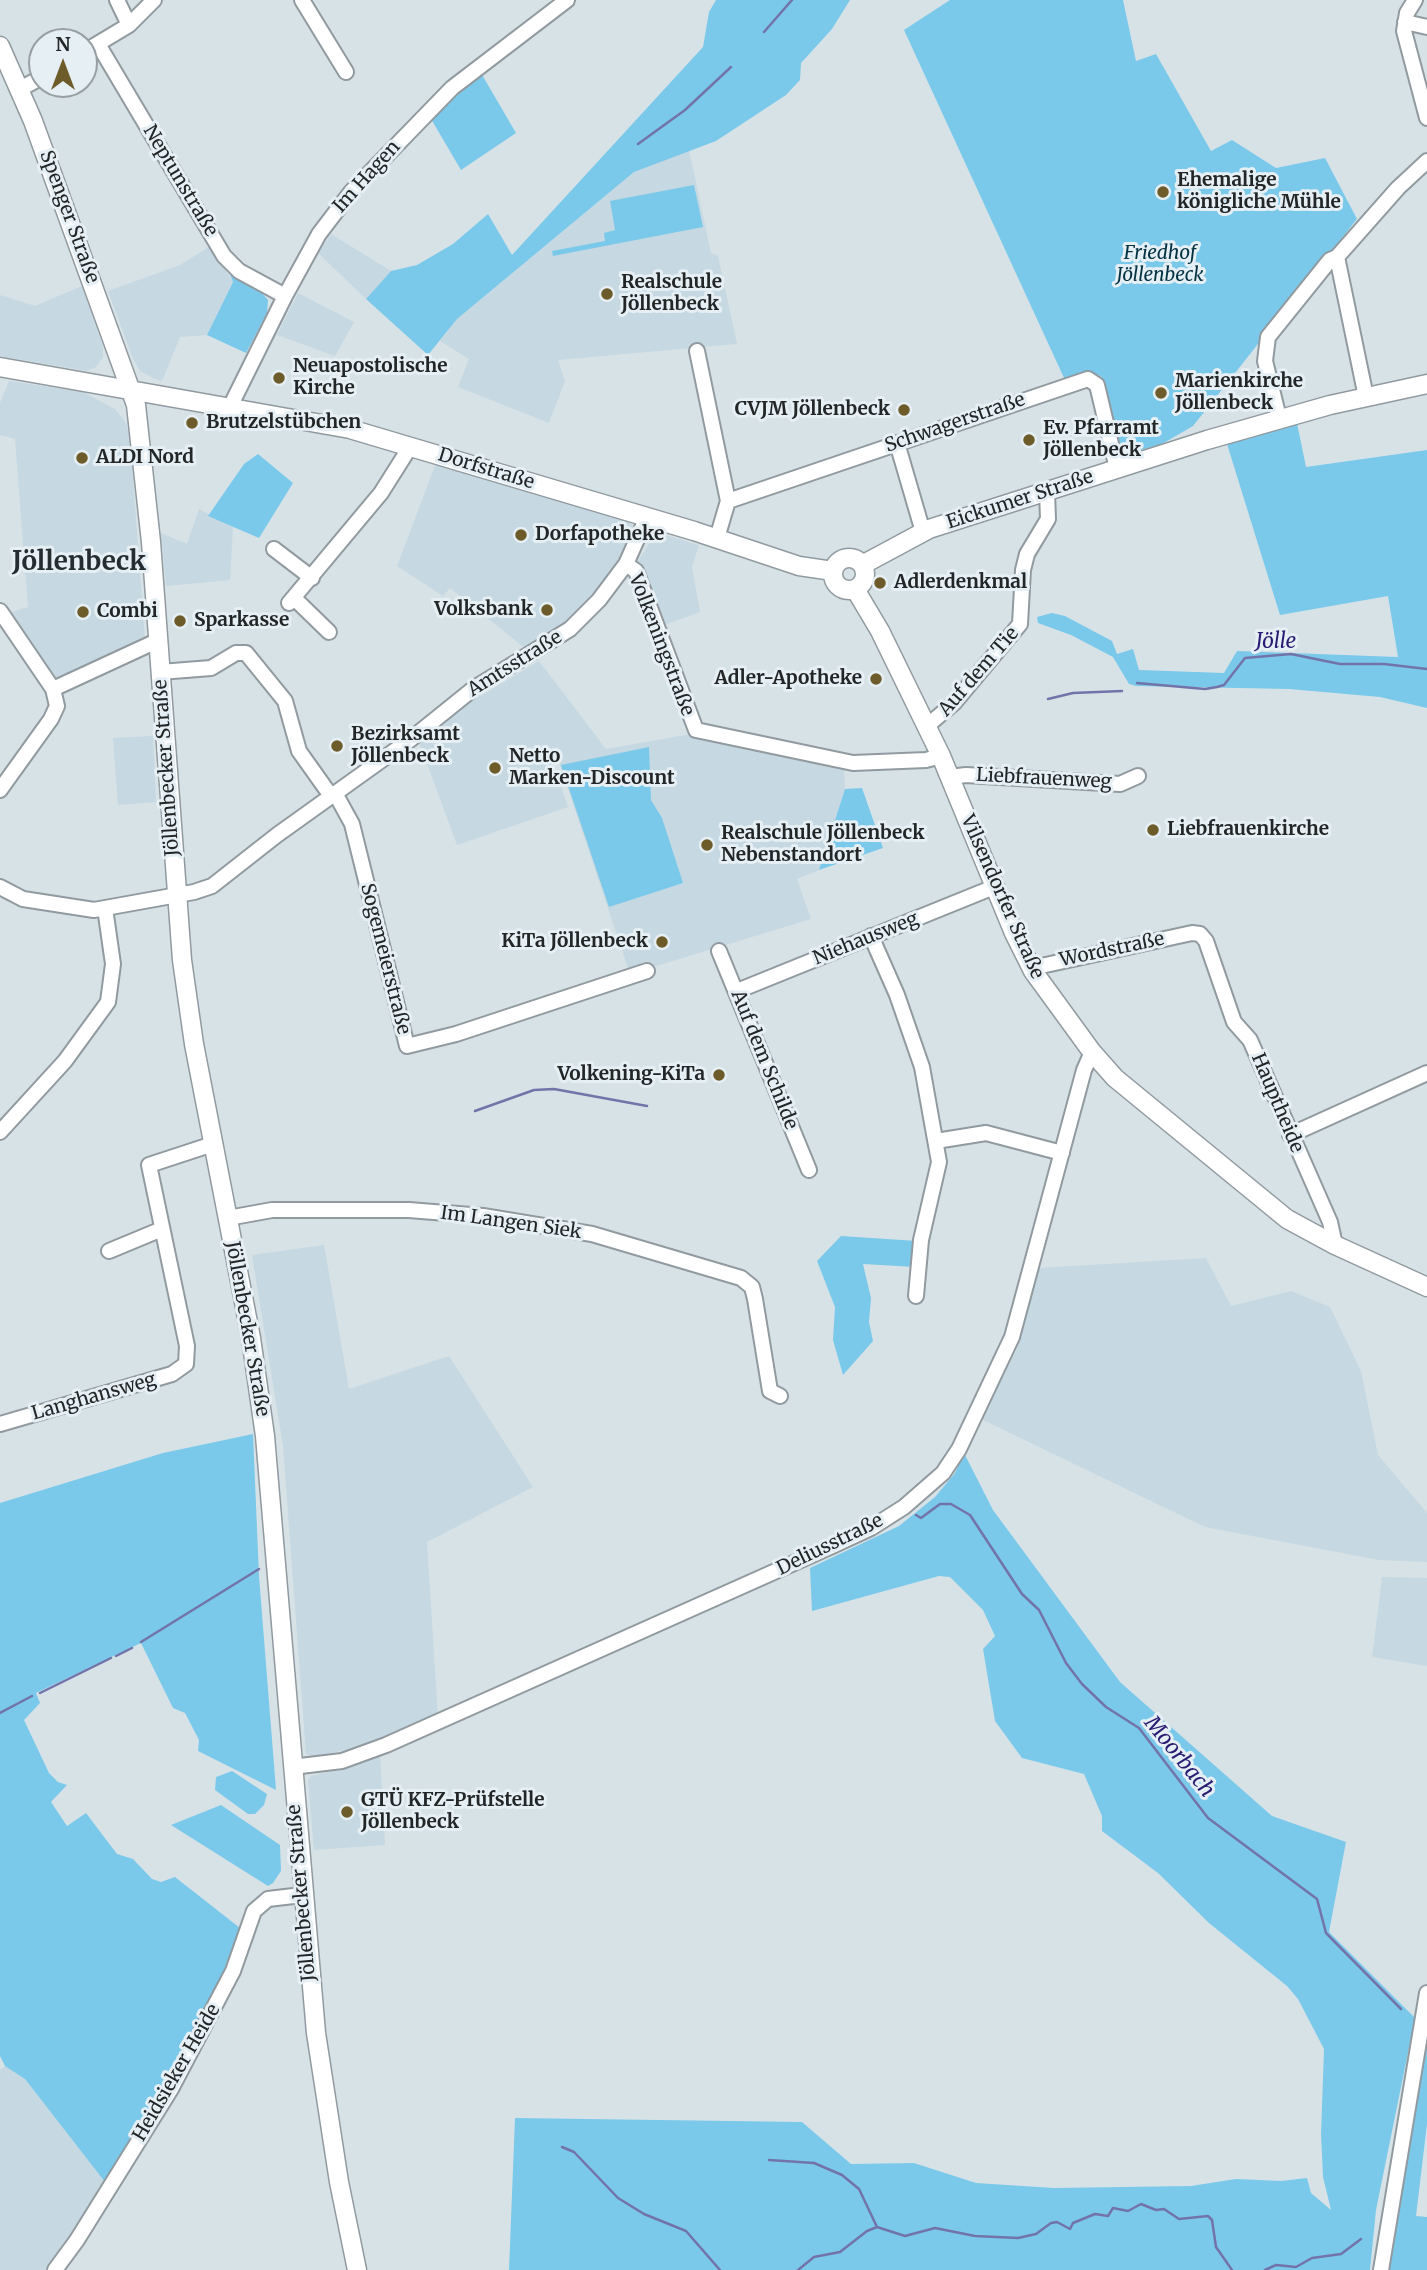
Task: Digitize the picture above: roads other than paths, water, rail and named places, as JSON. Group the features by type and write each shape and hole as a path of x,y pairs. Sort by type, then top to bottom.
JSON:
{"main road":[{"name":"Spenger Straße","path":"2,57 20,89 133,389"},
{"name":"Dorfstraße","path":"0,367 231,405 350,429 717,538 799,566 833,572"},
{"name":"Eickumer Straße","path":"862,565 923,532 1117,469 1279,418 1427,384"},
{"name":"Jöllenbecker Straße","path":"133,389 152,542 176,895 189,1012 251,1338 265,1436 302,1895 321,2076 358,2270"},
{"path":"845,559 856,560 862,565 864,578 855,589 839,586 833,572 836,564 845,559"},
{"name":"Vilsendorfer Straße","path":"855,589 880,631 941,756 994,887 1033,971 1092,1052 1115,1078 1287,1219 1335,1245 1427,1287"}],"street":[{"path":"117,0 129,25"},
{"path":"98,44 129,25 154,0"},
{"path":"302,0 346,72"},
{"name":"Im Hagen","path":"231,405 285,296 325,225 351,191 452,88 567,0"},
{"path":"1415,0 1405,22 1406,42 1427,118"},
{"path":"1405,22 1427,27"},
{"name":"Neptunstraße","path":"98,44 224,256 239,271 285,296"},
{"path":"20,89 28,85"},
{"path":"1279,418 1265,361 1268,338 1330,260 1337,257 1398,188 1427,162"},
{"path":"1337,257 1366,397"},
{"path":"697,351 728,501 717,538"},
{"name":"Schwagerstraße","path":"728,501 1088,379 1097,385 1117,469"},
{"path":"897,443 923,532"},
{"path":"329,632 291,601 381,494 410,447"},
{"name":"Auf dem Tie","path":"927,726 954,702 1020,624 1023,570 1027,554 1048,519 1047,492"},
{"name":"Amtsstraße","path":"2,891 23,899 84,909 105,908 212,886 411,739 473,689 570,629 599,600 626,564 647,517"},
{"path":"274,548 312,578"},
{"name":"Volkeningstraße","path":"626,564 636,572 696,730 853,763 926,760 941,756"},
{"path":"0,611 53,689 57,706 51,719 0,790"},
{"path":"53,689 159,640"},
{"path":"160,672 211,667 234,654 246,653 285,701 299,751 333,795"},
{"name":"Liebfrauenweg","path":"949,777 966,775 1121,784 1138,776"},
{"name":"Sogemeierstraße","path":"333,795 352,824 407,1046 456,1034 647,971"},
{"name":"Niehausweg","path":"737,991 994,887"},
{"path":"1,1128 65,1061 108,1002 113,964 105,908"},
{"name":"Wordstraße","path":"1033,971 1041,966 1192,933"},
{"name":"Hauptheide","path":"1192,933 1200,934 1206,941 1234,1022 1250,1040 1331,1222 1335,1245"},
{"path":"871,936 897,995 922,1067 936,1141 939,1171 921,1240 916,1296"},
{"name":"Auf dem Schilde","path":"719,951 809,1170"},
{"name":"Deliusstraße","path":"292,1767 342,1761 386,1745 832,1546 871,1528 904,1507 943,1473 959,1449 1012,1337 1084,1070 1092,1052"},
{"path":"1290,1135 1427,1073"},
{"path":"936,1141 986,1133 1062,1153"},
{"path":"109,1251 162,1229 149,1165 213,1144"},
{"name":"Im Langen Siek","path":"228,1218 272,1210 359,1209 497,1217 592,1234 741,1278 752,1287 770,1391 780,1396"},
{"name":"Langhansweg","path":"0,1424 172,1374 186,1364 187,1346 162,1229"},
{"name":"Heidsieker Heide","path":"55,2270 77,2240 171,2089 233,1972 254,1911 268,1899 302,1895"},
{"path":"1381,2270 1427,1993"}],"waterway":[{"path":"764,32 792,0"},
{"path":"638,144 685,110 731,67"},
{"name":"Jölle","path":"1137,683 1205,689 1217,687 1224,685 1245,658 1291,654 1340,664 1384,664 1427,669"},
{"name":"Jölle","path":"1048,699 1073,693 1122,691"},
{"name":"Moorbach","path":"475,1111 534,1090 554,1089 647,1106"},
{"name":"Moorbach","path":"916,1515 921,1518 940,1504 951,1504 970,1515 1022,1594 1039,1610 1066,1663 1082,1684 1106,1707 1139,1728 1208,1818 1317,1899 1326,1933 1401,2009"},
{"path":"141,1642 259,1569"},
{"path":"116,1656 132,1648"},
{"path":"40,1693 111,1658"},
{"path":"0,1713 32,1696"},
{"path":"562,2147 574,2152 618,2198 644,2214 686,2231 720,2270"},
{"path":"769,2160 814,2163 842,2175 859,2189 877,2227"},
{"path":"798,2270 814,2257 840,2252 867,2231 877,2227 905,2236 935,2228 975,2236 1018,2238 1036,2234 1051,2223 1057,2222 1070,2229 1073,2223 1095,2214 1108,2216 1113,2208 1128,2211 1141,2204 1156,2210 1164,2209 1179,2219 1208,2216 1212,2220 1216,2247 1232,2270"},
{"path":"1265,2270 1276,2265 1296,2267 1312,2258 1341,2254 1361,2239"}],"place":[{"name":"Ehemalige königliche Mühle","path":"1163,192"},
{"name":"Realschule Jöllenbeck","path":"607,294"},
{"name":"Neuapostolische Kirche","path":"279,378"},
{"name":"Marienkirche Jöllenbeck","path":"1161,393"},
{"name":"CVJM Jöllenbeck","path":"904,410"},
{"name":"Brutzelstübchen","path":"192,423"},
{"name":"Ev. Pfarramt Jöllenbeck","path":"1029,440"},
{"name":"ALDI Nord","path":"82,458"},
{"name":"Dorfapotheke","path":"521,535"},
{"name":"Adlerdenkmal","path":"880,583"},
{"name":"Volksbank","path":"547,610"},
{"name":"Combi","path":"83,612"},
{"name":"Sparkasse","path":"180,621"},
{"name":"Adler-Apotheke","path":"876,679"},
{"name":"Bezirksamt Jöllenbeck","path":"337,746"},
{"name":"Netto Marken-Discount","path":"495,768"},
{"name":"Liebfrauenkirche","path":"1153,830"},
{"name":"Realschule Jöllenbeck Nebenstandort","path":"707,845"},
{"name":"KiTa Jöllenbeck","path":"662,942"},
{"name":"Volkening-KiTa","path":"719,1075"},
{"name":"GTÜ KFZ-Prüfstelle Jöllenbeck","path":"347,1812"}],"district":[{"name":"Jöllenbeck","path":"79,563"}],"park label":[{"name":"Friedhof Jöllenbeck","path":"1160,265"}]}
